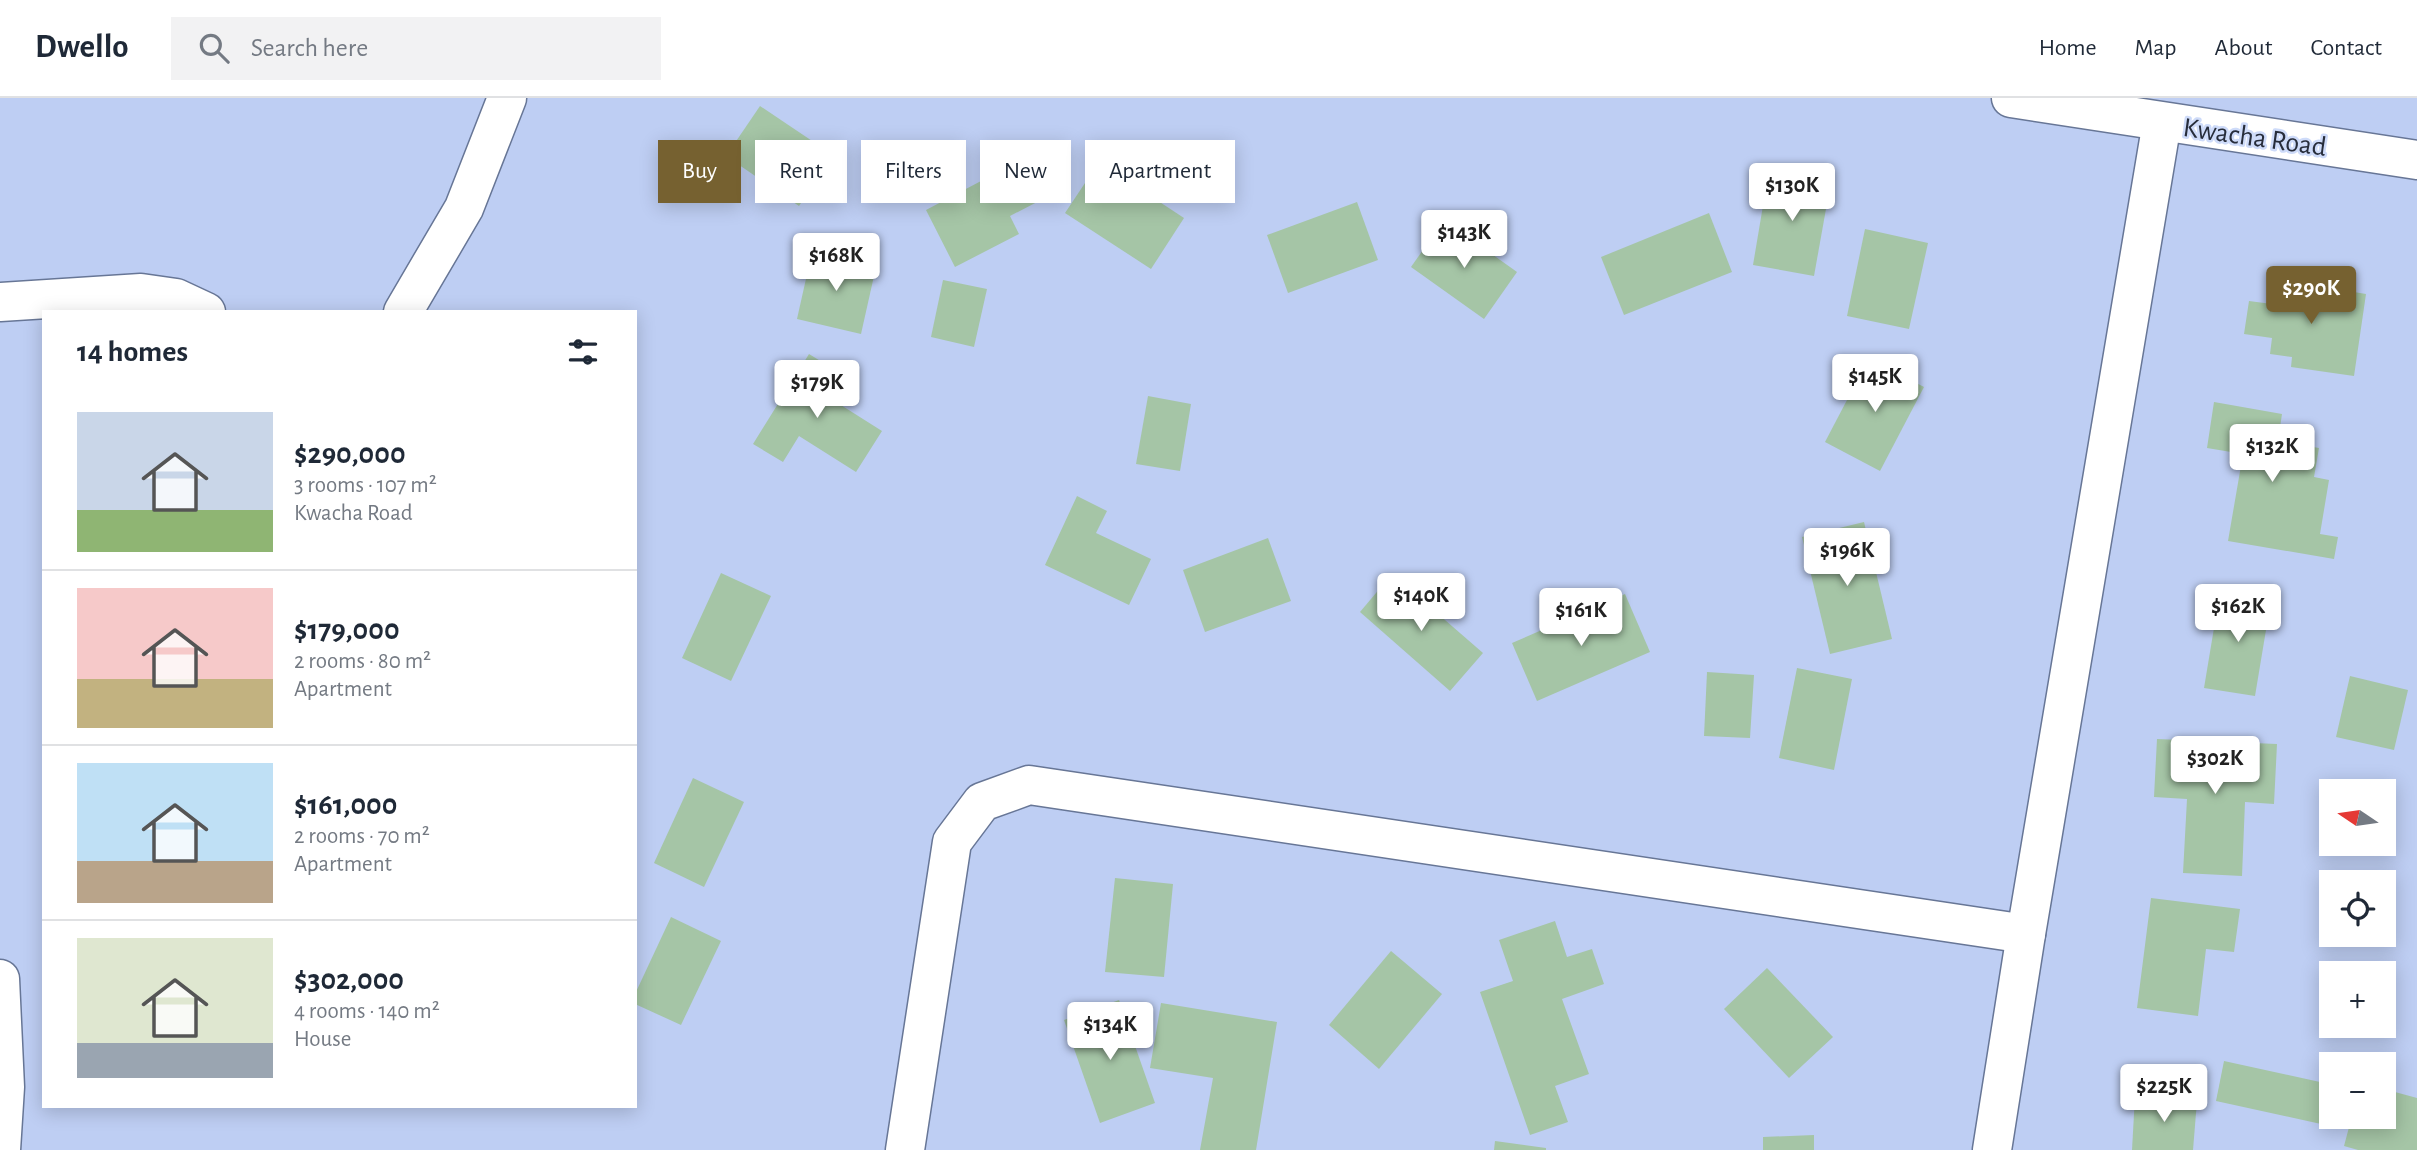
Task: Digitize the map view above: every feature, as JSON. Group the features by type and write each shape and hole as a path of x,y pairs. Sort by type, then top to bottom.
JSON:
{"street":[{"path":"404,310 464,208 507,98"},
{"name":"Kwacha Road","path":"2011,98 2417,160"},
{"path":"1993,1150 2026,934 2162,122"},
{"path":"0,302 141,293 176,298 202,310"},
{"path":"905,1150 952,842 982,802 1029,785 2026,934"},
{"path":"0,979 5,1087 1,1150"}],"building":[{"path":"760,106 811,140 755,140 755,176 741,166 741,140 737,140"},
{"path":"1769,170 1831,181 1814,276 1753,265"},
{"path":"980,182 980,203 1035,203 1010,216 1019,234 955,267 926,210 939,203 966,203 966,189"},
{"path":"1085,183 1085,203 1161,203 1184,218 1151,269 1065,213"},
{"path":"1357,202 1378,260 1288,293 1267,235"},
{"path":"1709,213 1732,272 1624,315 1601,257"},
{"path":"1444,220 1517,272 1484,319 1411,267"},
{"path":"1865,229 1928,243 1909,329 1847,316"},
{"path":"812,252 876,267 861,334 797,319"},
{"path":"2276,279 2366,294 2354,376 2291,367 2292,357 2270,354 2272,338 2244,334 2249,301 2272,304"},
{"path":"943,280 987,289 974,347 931,337"},
{"path":"809,354 840,373 825,395 882,431 856,472 799,436 783,462 753,444"},
{"path":"1869,358 1924,387 1880,471 1825,442"},
{"path":"1148,396 1191,404 1180,471 1136,464"},
{"path":"2214,402 2282,414 2278,441 2319,448 2314,477 2329,480 2320,534 2338,537 2334,559 2228,541 2243,454 2207,448"},
{"path":"1077,496 1107,511 1096,533 1151,559 1129,605 1045,565"},
{"path":"1864,522 1892,639 1830,654 1802,537"},
{"path":"1268,538 1291,601 1205,632 1183,570"},
{"path":"721,573 771,596 731,681 682,658"},
{"path":"1392,574 1483,653 1450,691 1360,612"},
{"path":"2220,592 2271,600 2255,696 2204,688"},
{"path":"1625,594 1650,652 1537,701 1512,643"},
{"path":"1797,668 1852,679 1834,770 1779,758"},
{"path":"1707,672 1754,675 1750,738 1704,736"},
{"path":"2350,676 2408,690 2394,750 2336,737"},
{"path":"2157,739 2277,744 2274,804 2245,802 2242,876 2183,873 2187,799 2154,797"},
{"path":"693,778 744,802 704,887 654,863"},
{"path":"1115,878 1173,884 1164,977 1105,972"},
{"path":"2151,898 2240,909 2234,952 2206,949 2198,1016 2137,1008"},
{"path":"671,917 721,941 681,1025 637,1005 637,990"},
{"path":"1555,921 1567,957 1592,949 1604,984 1562,999 1589,1074 1555,1086 1568,1122 1530,1135 1480,992 1513,981 1499,940"},
{"path":"1391,951 1442,994 1379,1069 1329,1025"},
{"path":"1767,968 1833,1037 1789,1078 1724,1009"},
{"path":"1119,1000 1155,1103 1100,1123 1064,1020"},
{"path":"1161,1003 1277,1022 1256,1150 1200,1150 1213,1078 1150,1068"},
{"path":"2224,1061 2319,1082 2319,1124 2216,1101"},
{"path":"2396,1092 2417,1098 2417,1150 2358,1150 2344,1146 2349,1129 2396,1129"},
{"path":"2135,1096 2197,1101 2193,1150 2132,1150"},
{"path":"1814,1135 1814,1150 1763,1150 1763,1137"},
{"path":"1495,1141 1546,1148 1546,1150 1494,1150"}]}
